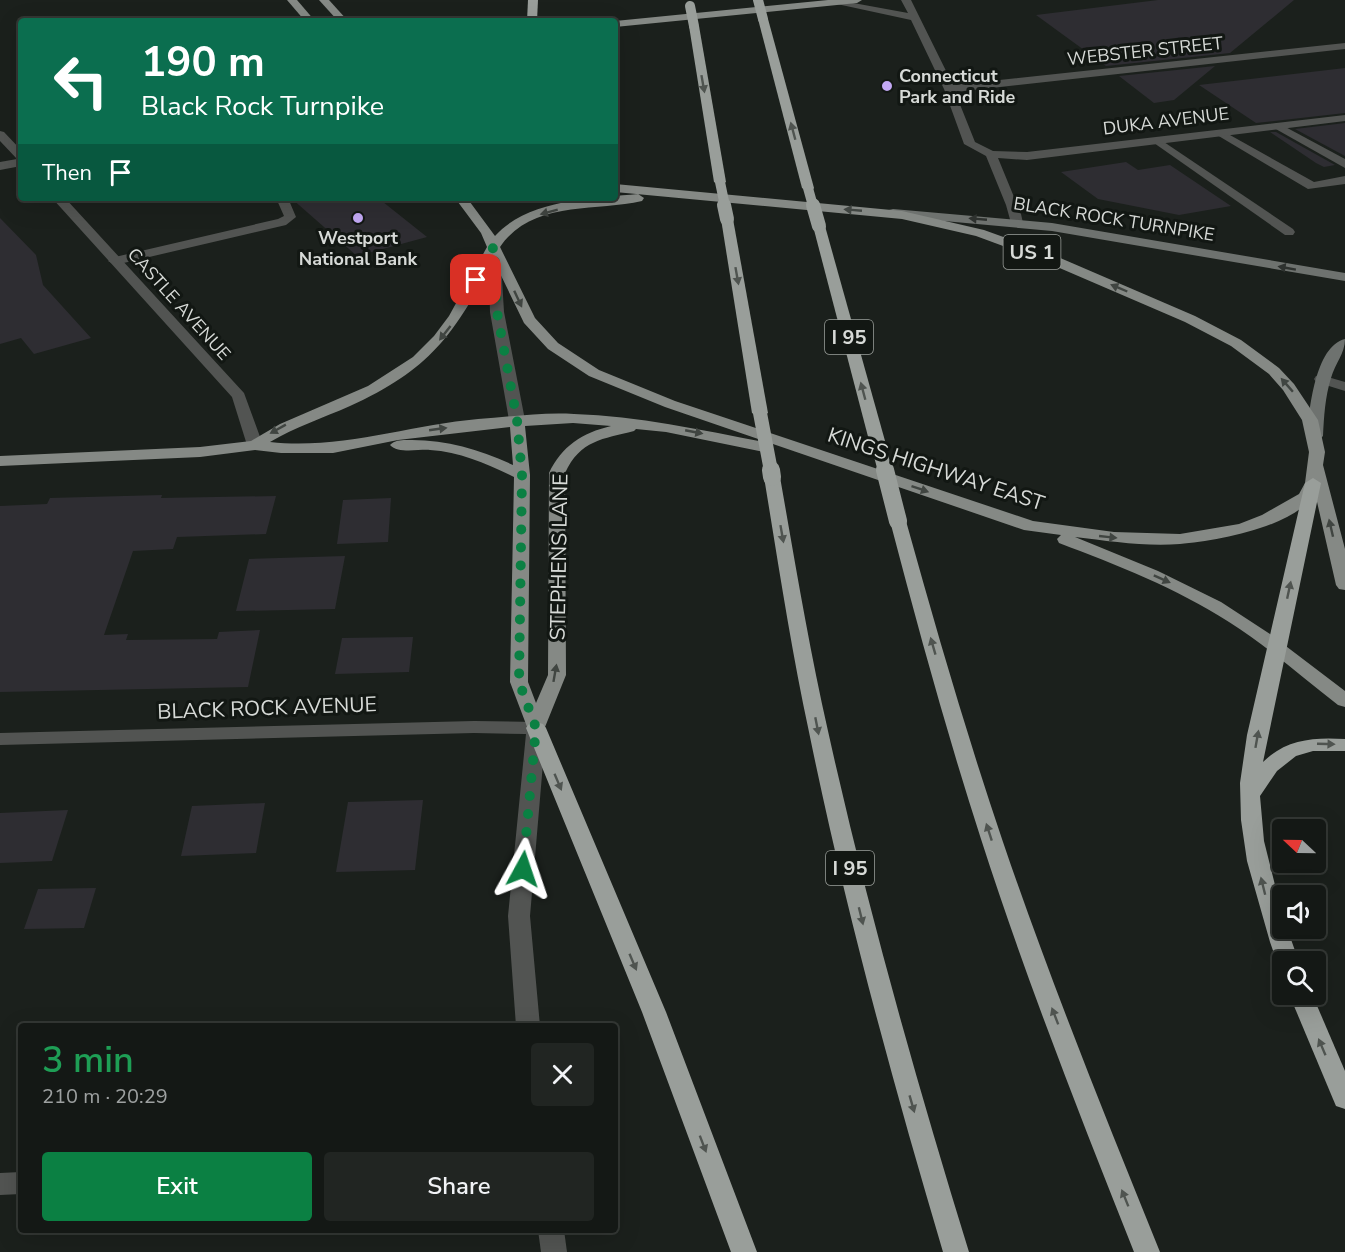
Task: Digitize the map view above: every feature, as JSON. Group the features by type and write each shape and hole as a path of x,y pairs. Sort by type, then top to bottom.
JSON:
{"highway":[{"path":"532,18 533,0"},
{"name":"I 95","path":"758,0 954,722 1043,986 1147,1252"},
{"name":"I 95","path":"690,3 760,412 818,730 878,983 956,1252"},
{"path":"1284,951 1266,900 1255,854 1250,797 1255,745 1315,475"},
{"path":"536,728 654,1012 744,1252"},
{"path":"1250,797 1260,779 1283,752 1299,745 1320,743 1345,745"},
{"path":"1305,1005 1345,1099"}],"main road":[{"path":"296,0 308,18"},
{"path":"324,0 340,18"},
{"path":"618,24 857,0"},
{"name":"US 1","path":"618,188 876,212 946,224 1003,241 1206,327 1236,343 1274,371 1300,402 1310,420 1315,435 1315,475 1345,585"},
{"path":"618,201 691,196"},
{"name":"KINGS HIGHWAY EAST","path":"463,201 480,221 494,246 529,320 553,346 571,360 594,373 640,393 1030,526 1114,537 1180,538 1242,528 1290,508 1305,497 1315,475"},
{"path":"255,445 288,424 361,396 422,357 448,330 494,246 511,228 522,221 552,210 612,201"},
{"name":"BLACK ROCK TURNPIKE","path":"876,212 1017,223 1345,277"},
{"path":"1315,435 1321,379 1328,364 1345,343"},
{"path":"333,448 415,432 517,420 583,418 666,427 845,463"},
{"name":"STEPHENS LANE","path":"517,420 522,475 519,682 536,728"},
{"name":"STEPHENS LANE","path":"536,728 556,675 556,482 561,464 573,448 594,435 625,428 666,427"},
{"path":"0,460 200,452 255,445 281,448 333,448 419,444 451,446 472,452 522,475"},
{"path":"1030,526 1116,559 1195,595 1276,647 1345,701"}],"street":[{"path":"906,0 949,89 970,144 991,154 1012,199 1017,223"},
{"path":"840,2 915,18"},
{"name":"WEBSTER STREET","path":"949,89 1345,46"},
{"name":"DUKA AVENUE","path":"991,154 1027,156 1345,118"},
{"path":"1278,126 1345,164"},
{"path":"1221,133 1312,186 1345,180"},
{"path":"0,134 18,154"},
{"path":"1158,141 1289,232"},
{"path":"0,166 18,163"},
{"name":"CASTLE AVENUE","path":"61,201 239,396 255,445"},
{"path":"115,261 282,222 290,217 284,201"},
{"name":"STEPHENS LANE","path":"494,246 497,312 517,420"},
{"path":"1321,379 1345,387"},
{"name":"BLACK ROCK AVENUE","path":"0,739 474,727 536,728"},
{"name":"STEPHENS LANE","path":"528,1023 519,916 536,728"},
{"path":"0,1184 18,1183"},
{"path":"551,1233 554,1252"}],"building":[{"path":"1158,0 1294,0 1230,53 1106,66 1036,15"},
{"path":"1215,66 1174,100 1154,103 1119,76"},
{"path":"1345,68 1345,113 1256,123 1199,85"},
{"path":"1345,123 1345,156 1295,129"},
{"path":"1270,132 1276,132 1335,165 1324,167 1316,163"},
{"path":"1126,162 1138,170 1170,165 1231,206 1179,215 1098,199 1061,172"},
{"name":"Westport National Bank","path":"294,201 382,201 427,237 357,256"},
{"path":"0,218 36,255 43,285 91,338 34,354 21,338 0,344"},
{"path":"162,495 161,498 276,496 266,534 177,537 173,549 133,551 104,635 128,634 126,640 217,639 219,632 260,630 248,687 0,692 0,506 47,504 50,498"},
{"path":"391,498 388,542 337,544 343,500"},
{"path":"345,556 335,609 236,611 249,559"},
{"path":"413,637 409,672 335,674 342,638"},
{"path":"423,800 415,870 336,872 348,802"},
{"path":"265,803 256,853 181,856 192,806"},
{"path":"68,810 52,861 0,863 0,813"},
{"path":"96,888 84,928 24,929 38,889"}],"place":[{"name":"Connecticut Park and Ride","path":"887,86"},
{"name":"Westport National Bank","path":"358,218"}],"route":[{"path":"476,280 494,246 497,312 514,400 522,475 519,682 536,728 523,869"}]}
